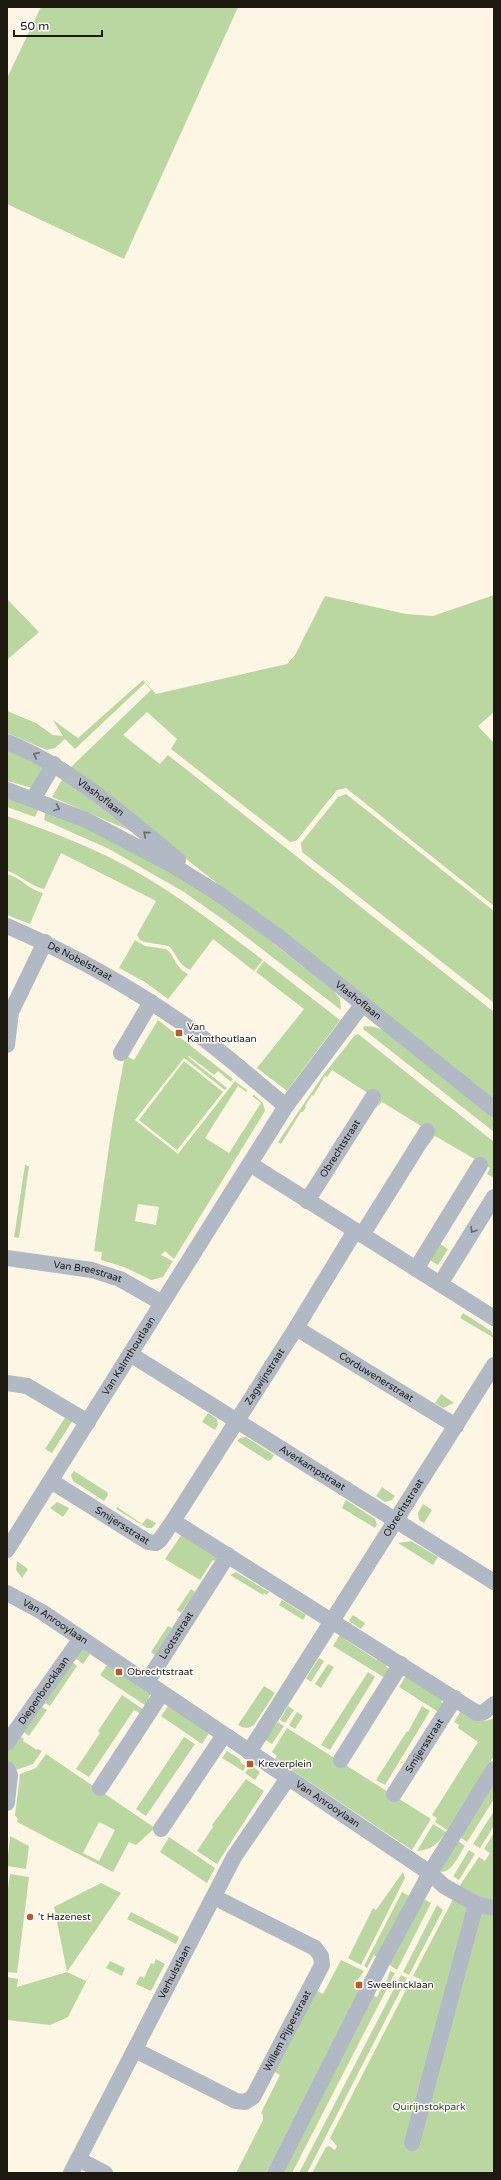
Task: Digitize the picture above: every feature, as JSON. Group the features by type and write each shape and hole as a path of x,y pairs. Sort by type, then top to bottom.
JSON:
{"street":[{"name":"Vlashoflaan","path":"7,742 54,764 122,814 219,894 280,938 494,1109"},
{"path":"33,799 54,764"},
{"name":"Vlashoflaan","path":"7,790 86,820 133,844 219,894"},
{"name":"De Nobelstraat","path":"7,926 44,942 94,967 151,1002 193,1031 286,1106"},
{"path":"7,1045 11,1012 44,942"},
{"path":"121,1053 151,1002"},
{"name":"Van Kalmthoutlaan","path":"7,1550 286,1106 362,1005"},
{"name":"Obrechtstraat","path":"307,1201 373,1097"},
{"path":"359,1233 427,1131"},
{"path":"250,1164 494,1318"},
{"path":"416,1269 480,1165"},
{"path":"440,1284 494,1197"},
{"name":"Zagwijnstraat","path":"173,1520 296,1328 359,1233"},
{"name":"Van Breestraat","path":"7,1258 92,1270 120,1279 162,1304"},
{"name":"Corduwenerstraat","path":"296,1328 456,1426"},
{"name":"Averkampstraat","path":"130,1354 494,1582"},
{"name":"Obrechtstraat","path":"249,1752 494,1366"},
{"path":"7,1383 27,1386 88,1422"},
{"name":"Smijersstraat","path":"51,1481 148,1542 156,1543 160,1540 173,1520"},
{"path":"173,1520 477,1712 484,1712 494,1704"},
{"name":"Lootsstraat","path":"147,1682 228,1555"},
{"name":"Van Anrooylaan","path":"7,1593 38,1609 430,1874 444,1886 476,1904"},
{"name":"Diepenbrocklaan","path":"7,1743 80,1638"},
{"path":"341,1760 401,1664"},
{"path":"100,1788 162,1693"},
{"name":"Smijersstraat","path":"394,1794 455,1698"},
{"path":"161,1829 224,1735"},
{"path":"7,1768 10,1775 7,1803"},
{"path":"275,2173 381,1964 430,1874 494,1769"},
{"name":"Verhulstlaan","path":"75,2166 234,1857 288,1778"},
{"name":"Willem Pijperstraat","path":"135,2050 236,2101 245,2102 253,2097 322,1965 321,1956 315,1948 214,1897"},
{"path":"412,2144 469,1939 476,1904 494,1908"},
{"path":"75,2166 105,2173"}],"green space":[{"path":"41,7 238,7 124,259 7,204 7,78"},
{"path":"494,595 494,712 478,726 494,743 494,906 346,788 337,790 296,841 290,842 171,749 177,739 147,712 123,735 160,764 168,755 494,1012 494,1100 70,768 151,690 145,683 75,749 65,739 55,748 47,750 7,733 7,711 36,723 53,735 63,736 53,720 78,738 143,680 156,694 287,664 295,655 325,596 406,614 433,616"},
{"path":"7,599 39,632 7,660"},
{"path":"7,747 44,765 32,788 7,781"},
{"path":"63,778 131,831 52,797"},
{"path":"7,794 40,806 35,817 7,807"},
{"path":"346,794 494,911 494,1003 302,852 301,843 338,797"},
{"path":"46,808 181,876 245,921 334,991 340,999 341,1010 228,923 184,892 109,849 44,820"},
{"path":"7,816 46,830 109,857 149,879 226,932 263,960 254,971 213,939 190,970 186,968 169,946 144,942 140,940 137,935 156,901 61,853 44,889 39,888 7,871"},
{"path":"7,874 43,893 30,924 7,915"},
{"path":"135,940 145,946 166,949 169,951 180,968 188,974 168,999 145,982 119,968"},
{"path":"264,961 340,1020 287,1091 257,1068 304,1009 256,972"},
{"path":"158,1020 233,1079 231,1082 218,1071 214,1075 189,1056 188,1057 227,1088 225,1090 184,1058 135,1120 178,1154 235,1081 247,1090 246,1092 238,1086 205,1138 229,1153 261,1103 252,1096 254,1095 263,1103 265,1111 174,1259 165,1251 161,1255 173,1261 163,1277 151,1280 124,1267 101,1260 102,1252 94,1251 113,1119 125,1055 134,1060","holes":["138,1204 159,1207 156,1225 135,1221"]},
{"path":"364,1026 375,1027 385,1031 494,1117 494,1132 363,1029"},
{"path":"358,1034 494,1142 494,1178 487,1174 490,1168 435,1136 425,1149 434,1134 382,1102 376,1108 380,1101 332,1070 327,1077 325,1076 281,1144 278,1142 324,1074 355,1035"},
{"path":"184,1061 223,1092 177,1150 139,1120"},
{"path":"25,1165 29,1166 19,1238 14,1237"},
{"path":"437,1242 448,1249 438,1265 428,1259"},
{"path":"463,1313 491,1331 494,1338 460,1318"},
{"path":"441,1394 454,1403 443,1408 435,1403"},
{"path":"208,1413 217,1419 218,1425 215,1430 202,1422"},
{"path":"66,1416 73,1420 52,1453 45,1449"},
{"path":"246,1437 274,1455 271,1460 268,1461 237,1441 240,1438"},
{"path":"74,1471 107,1492 108,1495 104,1501 73,1481 71,1475"},
{"path":"382,1487 395,1496 392,1500 385,1502 376,1496"},
{"path":"346,1500 375,1519 377,1524 375,1528 342,1508"},
{"path":"57,1502 69,1508 63,1517 50,1508"},
{"path":"423,1504 432,1510 424,1523 419,1520 418,1513"},
{"path":"117,1507 142,1524 147,1518 156,1523 152,1528 147,1528 116,1509"},
{"path":"182,1534 216,1556 216,1561 213,1560 200,1580 165,1559"},
{"path":"411,1541 438,1557 433,1565 398,1543"},
{"path":"17,1561 28,1569 22,1578 16,1570"},
{"path":"236,1572 269,1592 267,1595 264,1593 263,1595 230,1575"},
{"path":"191,1589 195,1592 181,1613 177,1610"},
{"path":"282,1600 306,1615 303,1620 279,1605"},
{"path":"353,1615 365,1623 361,1629 349,1621"},
{"path":"168,1626 172,1628 155,1655 151,1652"},
{"path":"341,1633 347,1638 346,1640 377,1660 379,1658 388,1663 386,1667 390,1669 385,1678 333,1646"},
{"path":"82,1648 90,1654 83,1664 75,1658"},
{"path":"319,1658 324,1661 311,1682 306,1678"},
{"path":"72,1662 77,1666 50,1706 45,1703"},
{"path":"328,1664 334,1667 321,1688 315,1684"},
{"path":"107,1665 151,1694 148,1698 151,1700 146,1706 100,1675"},
{"path":"368,1672 375,1677 330,1750 321,1745"},
{"path":"407,1674 444,1698 441,1702 445,1704 440,1713 399,1687"},
{"path":"264,1686 275,1693 254,1725 246,1728 238,1725"},
{"path":"122,1695 144,1710 141,1714 134,1710 89,1777 76,1769 100,1733 98,1731"},
{"path":"168,1706 209,1733 202,1744 161,1716"},
{"path":"288,1706 294,1710 285,1723 280,1720"},
{"path":"422,1706 430,1711 385,1785 376,1780 407,1731 408,1732"},
{"path":"42,1707 47,1710 29,1736 24,1732"},
{"path":"462,1709 481,1720 490,1720 494,1718 494,1756 447,1830 435,1822 437,1818 432,1815 478,1742 458,1728 459,1725 454,1722"},
{"path":"297,1712 303,1716 295,1729 289,1725"},
{"path":"278,1722 284,1726 272,1744 264,1739"},
{"path":"287,1728 431,1819 412,1850 275,1759 277,1756 272,1752"},
{"path":"18,1735 24,1739 23,1741 37,1750 42,1751 33,1764 13,1771 7,1760 7,1748"},
{"path":"184,1737 195,1744 146,1816 136,1809"},
{"path":"227,1751 241,1760 240,1762 246,1766 243,1771 222,1758"},
{"path":"46,1754 155,1828 136,1845 129,1842 113,1872 17,1822 18,1819 15,1815 20,1774 36,1768","holes":["99,1822 115,1830 99,1861 83,1853"]},
{"path":"251,1765 260,1772 255,1780 245,1773"},
{"path":"246,1779 264,1791 217,1864 197,1851 213,1827 212,1825"},
{"path":"494,1780 494,1799 467,1842 460,1837"},
{"path":"494,1811 494,1826 480,1848 473,1844"},
{"path":"433,1824 446,1832 434,1846 417,1851"},
{"name":"Quirijnstokpark","path":"494,1833 494,2173 312,2173 326,2147 329,2146 335,2150 337,2146 330,2138 411,1980 421,1984 422,1980 413,1976 462,1882 479,1857 485,1861 490,1853 484,1849"},
{"path":"10,1836 29,1846 26,1869 7,1866"},
{"path":"169,1837 215,1868 207,1883 160,1852"},
{"path":"458,1841 465,1846 457,1859 447,1870 443,1872 439,1871"},
{"path":"469,1850 475,1854 459,1880 454,1877 454,1875"},
{"path":"403,1872 405,1878 361,1965 348,1958 373,1908 376,1910"},
{"path":"10,1874 29,1877 17,1973 7,1972 7,1895"},
{"path":"101,1883 121,1893 67,1972 54,1907"},
{"path":"402,1892 409,1896 377,1957 374,1955 367,1968 364,1966"},
{"path":"424,1899 431,1903 397,1970 388,1964"},
{"path":"437,1905 443,1910 409,1975 403,1972"},
{"path":"131,1912 179,1937 176,1944 127,1919"},
{"path":"156,1959 165,1964 151,1991 136,1984 140,1976 144,1978 151,1963 154,1964"},
{"path":"341,1960 364,1971 357,1981 359,1982 356,1986 361,1989 266,2173 236,2173 263,2120 263,2115 261,2113 280,2075 273,2071 315,1990 323,1994"},
{"path":"110,1961 125,1968 122,1976 106,1968"},
{"path":"94,1966 68,2017 50,2025 7,2020 7,1977 18,1979 17,1987 67,1972 86,1981"},
{"path":"390,1971 395,1973 292,2173 282,2173 372,1995 377,1997 383,1985 385,1986"},
{"path":"401,1975 407,1978 307,2173 299,2173"}],"place":[{"name":"Van Kalmthoutlaan","path":"179,1033"},
{"name":"Obrechtstraat","path":"119,1672"},
{"name":"Kreverplein","path":"250,1764"},
{"name":"'t Hazenest","path":"30,1917"},
{"name":"Sweelincklaan","path":"359,1985"}]}
